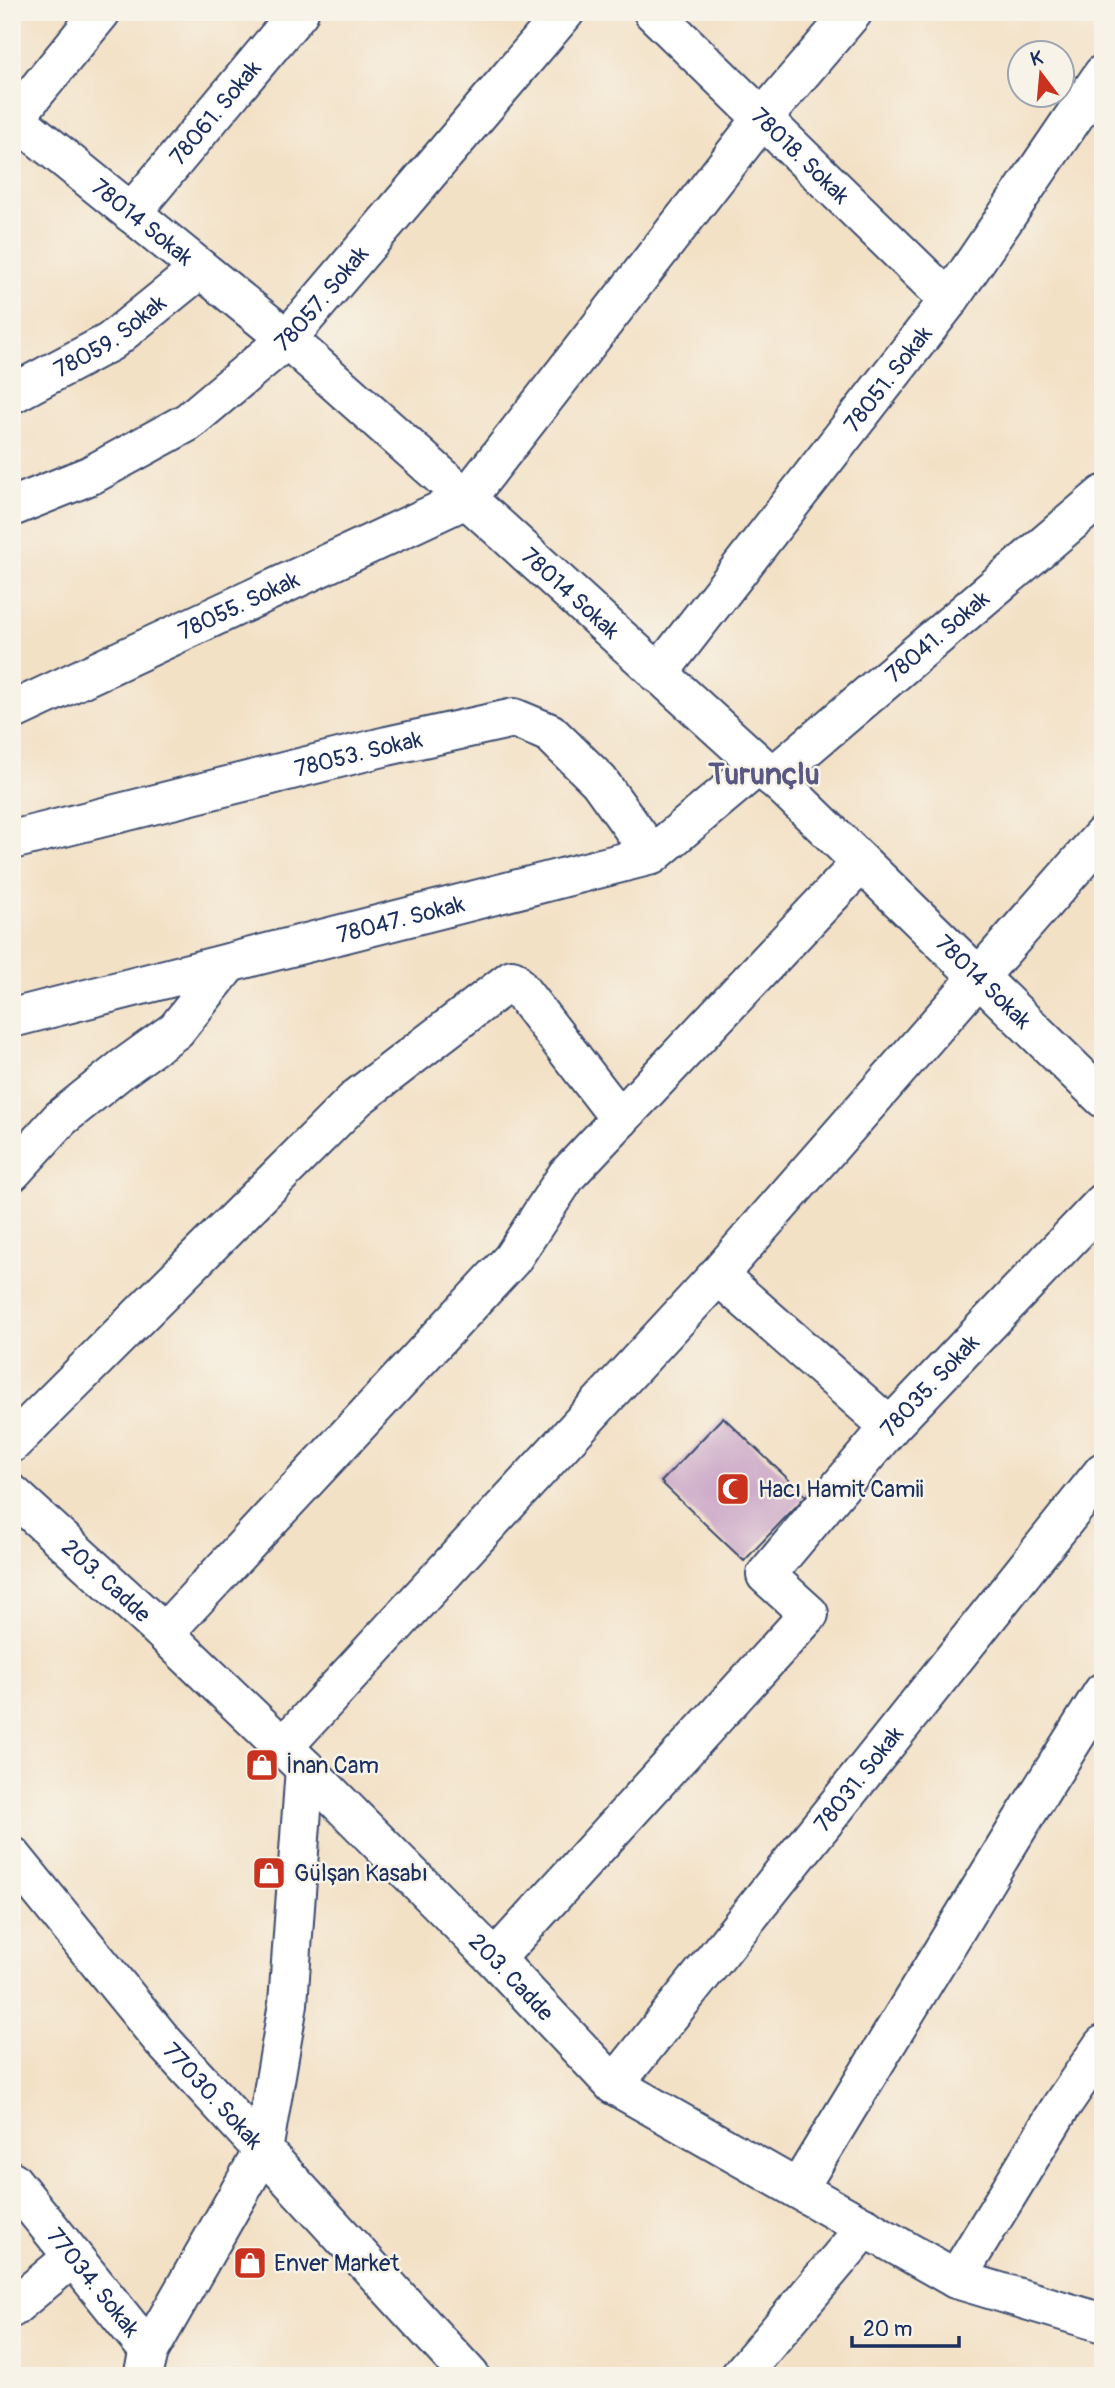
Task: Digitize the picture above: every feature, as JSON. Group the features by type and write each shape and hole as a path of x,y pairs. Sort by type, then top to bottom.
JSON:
{"street":[{"path":"13,119 101,12"},
{"name":"78061. Sokak","path":"131,213 299,12"},
{"name":"78057. Sokak","path":"12,507 90,474 188,422 287,339 565,12"},
{"name":"78018. Sokak","path":"653,12 949,300"},
{"path":"466,499 762,118 853,12"},
{"name":"78051. Sokak","path":"658,674 949,300 1103,74"},
{"name":"78014 Sokak","path":"13,119 287,339 466,499 766,771 1103,1098"},
{"name":"78059. Sokak","path":"12,394 110,342 200,269"},
{"name":"78041. Sokak","path":"766,771 1103,495"},
{"name":"78055. Sokak","path":"12,711 466,499"},
{"name":"78053. Sokak","path":"12,841 514,718 550,733 599,781 652,855"},
{"name":"78047. Sokak","path":"12,1018 652,855 766,771"},
{"path":"146,2363 263,2151 288,2004 294,1758 1103,835"},
{"path":"164,1633 512,1259 567,1175 861,863"},
{"path":"12,1172 61,1118 176,1030 229,963"},
{"path":"12,1443 357,1098 512,979 620,1119"},
{"name":"78035. Sokak","path":"495,1959 809,1614 766,1575 890,1427 1103,1203"},
{"path":"718,1275 890,1427"},
{"name":"78031. Sokak","path":"614,2085 1102,1475"},
{"name":"203. Cadde","path":"12,1494 164,1633 294,1758 495,1959 614,2085 956,2279 1103,2323"},
{"path":"798,2189 1103,1692"},
{"name":"77030. Sokak","path":"12,1856 162,2040 470,2376"},
{"path":"956,2279 1060,2108 1103,2045"},
{"name":"77034. Sokak","path":"12,2181 73,2257 146,2363"},
{"path":"740,2376 866,2227"},
{"path":"12,2308 73,2257"}],"building":[{"name":"Hacı Hamit Camii","path":"723,1417 806,1496 744,1561 661,1482"}],"place":[{"name":"Hacı Hamit Camii","path":"733,1489"},
{"name":"İnan Cam","path":"262,1765"},
{"name":"Gülşan Kasabı","path":"269,1873"},
{"name":"Enver Market","path":"250,2263"}],"district":[{"name":"Turunçlu","path":"764,774"}]}
